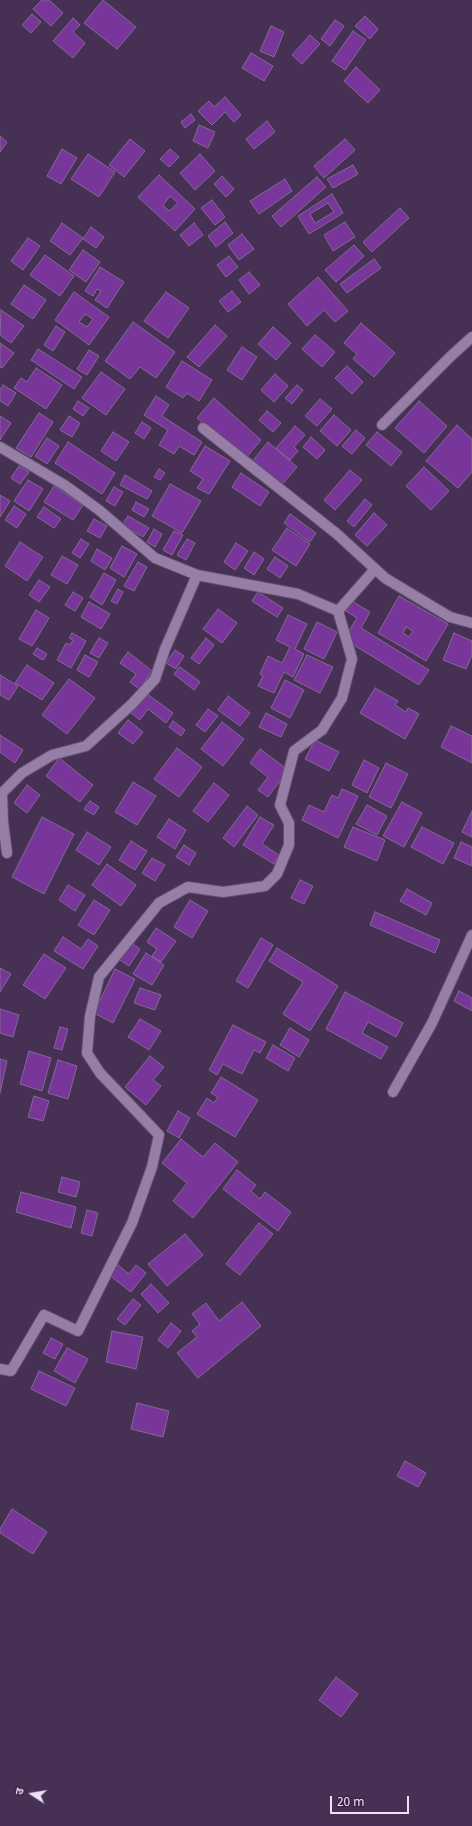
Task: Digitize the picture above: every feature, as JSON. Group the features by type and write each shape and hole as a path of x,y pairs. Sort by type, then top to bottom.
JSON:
{"street":[{"path":"382,425 450,356 472,337"},
{"path":"203,428 336,534 385,578 450,617 472,623"},
{"path":"0,447 66,486 99,510 155,558 197,575 298,594 338,611"},
{"path":"338,611 375,569"},
{"path":"7,853 3,822 2,793 22,773 52,755 86,746 132,704 155,679 165,649 197,575"},
{"path":"0,1369 11,1371 44,1315 78,1331 132,1223 152,1167 159,1135 100,1073 87,1052 90,1016 100,977 159,903 188,887 223,892 265,886 277,874 290,846 289,823 280,806 294,751 322,730 342,698 352,659 338,611"},
{"path":"393,1092 432,1023 472,935"}],"building":[{"path":"42,0 49,0 63,13 51,26 33,9"},
{"path":"103,0 136,27 117,49 84,23"},
{"path":"32,14 41,22 31,33 22,25"},
{"path":"365,16 378,29 370,39 355,26"},
{"path":"73,18 80,25 73,32 85,43 73,58 53,41"},
{"path":"335,20 344,26 330,46 321,39"},
{"path":"271,26 284,32 274,57 260,51"},
{"path":"353,31 366,40 345,70 332,61"},
{"path":"310,35 320,44 302,64 292,55"},
{"path":"251,53 273,66 264,81 242,68"},
{"path":"356,67 380,90 368,103 344,81"},
{"path":"225,97 241,115 234,122 225,112 212,125 198,111 209,101 214,107"},
{"path":"191,114 195,120 185,128 181,122"},
{"path":"267,121 275,132 254,149 246,139"},
{"path":"199,125 215,132 208,148 193,141"},
{"path":"0,136 7,142 0,152"},
{"path":"130,139 145,151 124,177 109,165"},
{"path":"345,139 355,150 324,178 314,166"},
{"path":"62,149 77,158 61,184 47,176"},
{"path":"170,149 179,157 169,167 160,159"},
{"path":"88,154 115,172 99,197 71,179"},
{"path":"200,154 215,171 195,190 180,173"},
{"path":"353,165 358,174 333,188 327,179"},
{"path":"159,175 195,209 175,231 138,197","holes":["170,196 178,203 169,211 163,205"]},
{"path":"222,176 234,189 226,197 214,184"},
{"path":"317,177 326,187 281,227 272,216"},
{"path":"285,179 292,191 259,214 250,201"},
{"path":"332,194 343,213 309,234 298,216","holes":["328,203 334,212 315,223 310,214"]},
{"path":"212,200 225,217 215,225 201,208"},
{"path":"400,208 409,218 372,252 363,242"},
{"path":"225,222 233,233 216,247 208,236"},
{"path":"345,222 355,237 333,251 324,235"},
{"path":"62,223 83,238 70,255 50,241"},
{"path":"194,223 203,235 189,246 180,235"},
{"path":"91,227 104,237 96,248 83,239"},
{"path":"242,234 254,249 239,260 228,245"},
{"path":"28,238 40,246 23,270 11,261"},
{"path":"354,245 364,256 336,282 325,270"},
{"path":"83,250 100,262 86,282 69,270"},
{"path":"45,255 74,276 60,296 30,275"},
{"path":"229,256 238,267 226,277 217,265"},
{"path":"374,259 381,268 347,293 340,284"},
{"path":"100,267 124,282 107,308 95,300 101,291 97,289 93,296 85,291"},
{"path":"249,272 260,285 249,294 239,280"},
{"path":"318,277 348,311 335,322 324,310 307,326 288,304"},
{"path":"24,285 46,300 33,319 11,304"},
{"path":"232,291 241,302 228,312 219,301"},
{"path":"74,292 109,317 89,345 55,320","holes":["85,314 93,319 87,327 79,322"]},
{"path":"166,292 189,308 168,338 144,321"},
{"path":"1,310 24,326 11,343 0,335"},
{"path":"133,322 175,352 156,378 140,367 130,379 105,361"},
{"path":"361,323 395,353 374,377 353,359 357,354 344,343"},
{"path":"215,325 227,336 199,367 187,357"},
{"path":"56,326 65,332 53,351 44,345"},
{"path":"273,327 291,343 276,360 258,344"},
{"path":"315,335 335,352 322,367 302,349"},
{"path":"0,343 14,353 2,368 0,367"},
{"path":"242,347 257,357 242,380 227,370"},
{"path":"38,349 82,377 74,389 31,360"},
{"path":"89,350 99,356 87,375 77,369"},
{"path":"182,361 212,380 199,401 187,393 183,398 166,387"},
{"path":"347,366 363,382 352,394 335,378"},
{"path":"36,368 62,385 46,409 14,388 21,378 27,382"},
{"path":"101,372 125,389 106,415 82,398"},
{"path":"275,374 288,386 274,402 261,390"},
{"path":"3,385 16,393 8,406 0,401 0,390"},
{"path":"297,385 303,390 292,404 285,398"},
{"path":"156,396 169,405 162,416 202,442 194,455 179,446 174,454 159,445 168,430 144,415"},
{"path":"214,398 261,440 244,460 197,418"},
{"path":"320,399 332,409 317,426 305,416"},
{"path":"78,401 89,408 83,416 73,409"},
{"path":"419,401 447,426 424,453 395,428"},
{"path":"267,411 281,423 273,432 259,420"},
{"path":"39,413 53,422 31,457 16,448"},
{"path":"334,415 351,430 337,446 320,431"},
{"path":"0,416 11,423 0,440"},
{"path":"69,416 80,423 72,437 60,430"},
{"path":"142,422 151,428 144,439 135,433"},
{"path":"457,425 472,439 472,472 458,488 426,461"},
{"path":"295,426 305,435 294,447 298,451 290,460 276,448"},
{"path":"356,430 365,438 352,454 342,446"},
{"path":"113,432 129,442 116,461 101,451"},
{"path":"377,432 402,452 391,466 366,445"},
{"path":"311,437 325,450 317,459 303,447"},
{"path":"47,438 59,446 47,464 35,456"},
{"path":"68,442 115,473 102,494 55,463"},
{"path":"268,442 297,467 279,488 251,463"},
{"path":"205,446 230,461 209,494 197,488 203,479 190,471"},
{"path":"19,466 29,472 20,484 11,478"},
{"path":"424,467 449,491 431,510 406,486"},
{"path":"159,469 165,473 160,480 154,477"},
{"path":"350,470 362,480 335,510 324,500"},
{"path":"241,473 269,492 260,506 232,487"},
{"path":"125,475 152,491 147,499 120,485"},
{"path":"28,480 43,489 29,511 14,501"},
{"path":"170,484 201,501 182,533 152,516"},
{"path":"54,486 83,505 73,520 44,502"},
{"path":"114,487 123,492 115,506 106,501"},
{"path":"0,495 10,501 0,517"},
{"path":"365,499 372,505 354,527 347,521"},
{"path":"136,502 149,509 144,517 132,510"},
{"path":"14,506 26,514 17,528 5,520"},
{"path":"44,507 61,519 54,528 37,517"},
{"path":"374,513 387,525 367,546 355,535"},
{"path":"290,514 316,533 310,542 284,523"},
{"path":"128,516 149,528 143,537 122,525"},
{"path":"94,519 107,526 100,538 87,531"},
{"path":"287,528 310,544 296,566 272,550"},
{"path":"154,529 162,534 155,547 147,542"},
{"path":"174,531 183,535 172,555 163,550"},
{"path":"81,539 89,544 80,558 72,553"},
{"path":"187,539 195,543 186,560 177,555"},
{"path":"20,542 43,557 27,581 5,566"},
{"path":"236,543 248,551 235,570 224,562"},
{"path":"122,546 137,554 124,577 110,568"},
{"path":"97,549 112,558 105,570 91,561"},
{"path":"254,552 264,559 254,575 244,568"},
{"path":"62,556 78,565 67,584 51,575"},
{"path":"275,557 288,566 280,578 267,569"},
{"path":"138,562 147,567 134,591 124,586"},
{"path":"104,573 116,580 102,605 90,597"},
{"path":"39,580 50,587 39,602 29,595"},
{"path":"118,589 123,592 117,604 111,601"},
{"path":"73,592 83,598 75,611 65,605"},
{"path":"258,592 283,608 277,617 252,601"},
{"path":"399,596 448,624 426,661 378,633","holes":["406,627 413,631 409,637 403,633"]},
{"path":"352,601 370,612 361,628 429,670 419,685 344,639 357,618 346,611"},
{"path":"89,602 110,614 101,629 81,617"},
{"path":"218,609 237,623 222,643 203,629"},
{"path":"36,610 49,618 32,646 19,639"},
{"path":"288,615 307,624 295,649 304,654 293,677 284,672 274,693 258,686 263,676 260,674 268,656 282,663 290,647 276,640"},
{"path":"317,622 337,632 324,659 304,649"},
{"path":"72,633 86,641 71,668 57,660 66,643 70,645 73,640 69,638"},
{"path":"454,633 472,641 472,655 466,669 443,660"},
{"path":"99,638 108,643 99,658 90,653"},
{"path":"206,638 214,645 199,664 191,658"},
{"path":"37,648 47,654 43,660 33,654"},
{"path":"175,650 184,656 176,669 166,663"},
{"path":"128,652 152,671 139,689 130,682 136,674 120,663"},
{"path":"85,655 98,662 89,677 77,670"},
{"path":"307,655 333,667 320,693 294,680"},
{"path":"27,665 54,683 42,700 15,683"},
{"path":"180,667 200,682 194,690 174,674"},
{"path":"0,675 18,686 9,700 0,695"},
{"path":"69,679 95,698 67,734 42,715"},
{"path":"285,680 304,690 290,718 271,708"},
{"path":"375,688 398,701 395,705 406,712 408,708 419,714 405,739 360,713"},
{"path":"146,693 173,713 166,723 148,709 140,720 131,713"},
{"path":"228,696 250,713 240,726 218,710"},
{"path":"208,709 218,716 205,732 196,725"},
{"path":"266,713 287,724 281,737 259,727"},
{"path":"128,720 143,732 133,744 118,733"},
{"path":"173,721 185,730 181,736 169,727"},
{"path":"222,722 244,739 223,766 201,749"},
{"path":"451,726 472,736 472,763 441,747"},
{"path":"0,735 23,750 15,763 0,752"},
{"path":"315,740 339,752 329,771 305,759"},
{"path":"177,748 202,767 179,797 154,779"},
{"path":"260,749 288,770 268,797 258,790 268,777 250,763"},
{"path":"59,758 93,785 80,802 46,776"},
{"path":"364,760 379,768 367,793 352,785"},
{"path":"386,763 408,774 391,808 369,797"},
{"path":"133,782 156,796 137,825 115,812"},
{"path":"214,783 229,795 208,822 193,811"},
{"path":"27,785 40,795 27,813 14,803"},
{"path":"342,789 358,796 338,838 302,820 309,805 324,812 332,795 338,798"},
{"path":"90,801 99,807 94,815 84,809"},
{"path":"402,802 422,813 404,847 383,836"},
{"path":"367,805 387,816 377,835 356,824"},
{"path":"247,806 258,815 234,847 223,838"},
{"path":"472,811 472,837 462,832"},
{"path":"42,817 74,834 44,894 12,877"},
{"path":"260,817 274,825 262,844 279,855 274,864 243,845"},
{"path":"169,819 186,830 175,849 157,837"},
{"path":"353,827 385,840 377,861 344,847"},
{"path":"422,827 454,843 443,864 411,847"},
{"path":"87,832 111,847 99,865 76,850"},
{"path":"131,841 147,851 135,870 119,860"},
{"path":"461,842 472,847 472,866 454,858"},
{"path":"184,845 196,853 189,865 176,857"},
{"path":"152,858 165,865 155,881 142,873"},
{"path":"107,864 136,885 121,906 92,885"},
{"path":"300,880 313,886 304,904 291,898"},
{"path":"68,885 85,895 75,911 59,900"},
{"path":"407,889 432,903 426,915 400,901"},
{"path":"94,900 110,910 94,935 78,925"},
{"path":"190,900 208,911 192,938 174,927"},
{"path":"375,912 440,940 435,953 370,925"},
{"path":"156,928 176,941 161,962 152,956 157,949 147,942"},
{"path":"63,937 81,949 88,939 98,946 83,969 54,951"},
{"path":"261,938 273,945 248,988 236,981"},
{"path":"131,943 140,949 129,966 120,960"},
{"path":"277,948 338,986 310,1031 283,1014 303,982 269,961"},
{"path":"146,953 164,965 152,985 133,974"},
{"path":"44,954 66,968 45,999 23,985"},
{"path":"0,968 11,974 0,992"},
{"path":"115,969 135,979 113,1023 94,1013"},
{"path":"140,988 161,995 155,1010 134,1003"},
{"path":"459,991 472,998 472,1011 454,1001"},
{"path":"345,992 403,1023 396,1037 368,1022 362,1033 388,1047 381,1059 326,1029"},
{"path":"0,1009 19,1015 13,1037 0,1033"},
{"path":"140,1019 161,1031 149,1050 128,1037"},
{"path":"233,1025 266,1042 260,1053 254,1050 242,1074 223,1064 217,1075 209,1070"},
{"path":"60,1027 68,1029 62,1050 54,1048"},
{"path":"290,1028 309,1040 299,1057 280,1045"},
{"path":"273,1045 295,1058 288,1071 266,1058"},
{"path":"29,1051 51,1058 42,1091 20,1084"},
{"path":"150,1056 164,1067 153,1080 161,1086 146,1105 125,1087"},
{"path":"0,1059 7,1061 0,1093"},
{"path":"58,1060 77,1066 68,1099 48,1093"},
{"path":"221,1077 258,1100 235,1137 197,1114 207,1098 214,1103 218,1097 211,1093"},
{"path":"34,1096 49,1101 43,1121 28,1117"},
{"path":"178,1111 190,1118 179,1138 167,1131"},
{"path":"181,1139 203,1157 215,1143 238,1162 193,1218 173,1201 187,1183 162,1163"},
{"path":"237,1170 256,1185 251,1191 260,1199 265,1192 291,1212 278,1231 223,1189"},
{"path":"62,1177 80,1182 76,1197 58,1192"},
{"path":"21,1192 76,1207 71,1228 16,1212"},
{"path":"87,1210 98,1213 92,1236 81,1233"},
{"path":"259,1223 273,1234 240,1275 226,1264"},
{"path":"185,1234 203,1255 167,1286 148,1264"},
{"path":"118,1265 129,1274 136,1265 146,1273 131,1292 109,1275"},
{"path":"151,1284 169,1303 158,1313 141,1294"},
{"path":"133,1299 141,1305 125,1325 117,1319"},
{"path":"242,1302 261,1326 198,1378 177,1353 197,1337 192,1331 200,1324 192,1314 206,1303 219,1321"},
{"path":"171,1323 181,1331 168,1348 158,1340"},
{"path":"112,1331 143,1337 136,1369 106,1362"},
{"path":"51,1338 63,1344 55,1359 43,1353"},
{"path":"67,1348 88,1359 75,1383 54,1371"},
{"path":"39,1371 75,1388 66,1406 31,1389"},
{"path":"137,1403 169,1411 163,1437 131,1429"},
{"path":"405,1461 426,1473 418,1487 397,1476"},
{"path":"12,1509 47,1532 33,1554 0,1533 0,1529"},
{"path":"336,1677 358,1694 341,1717 319,1700"}]}
